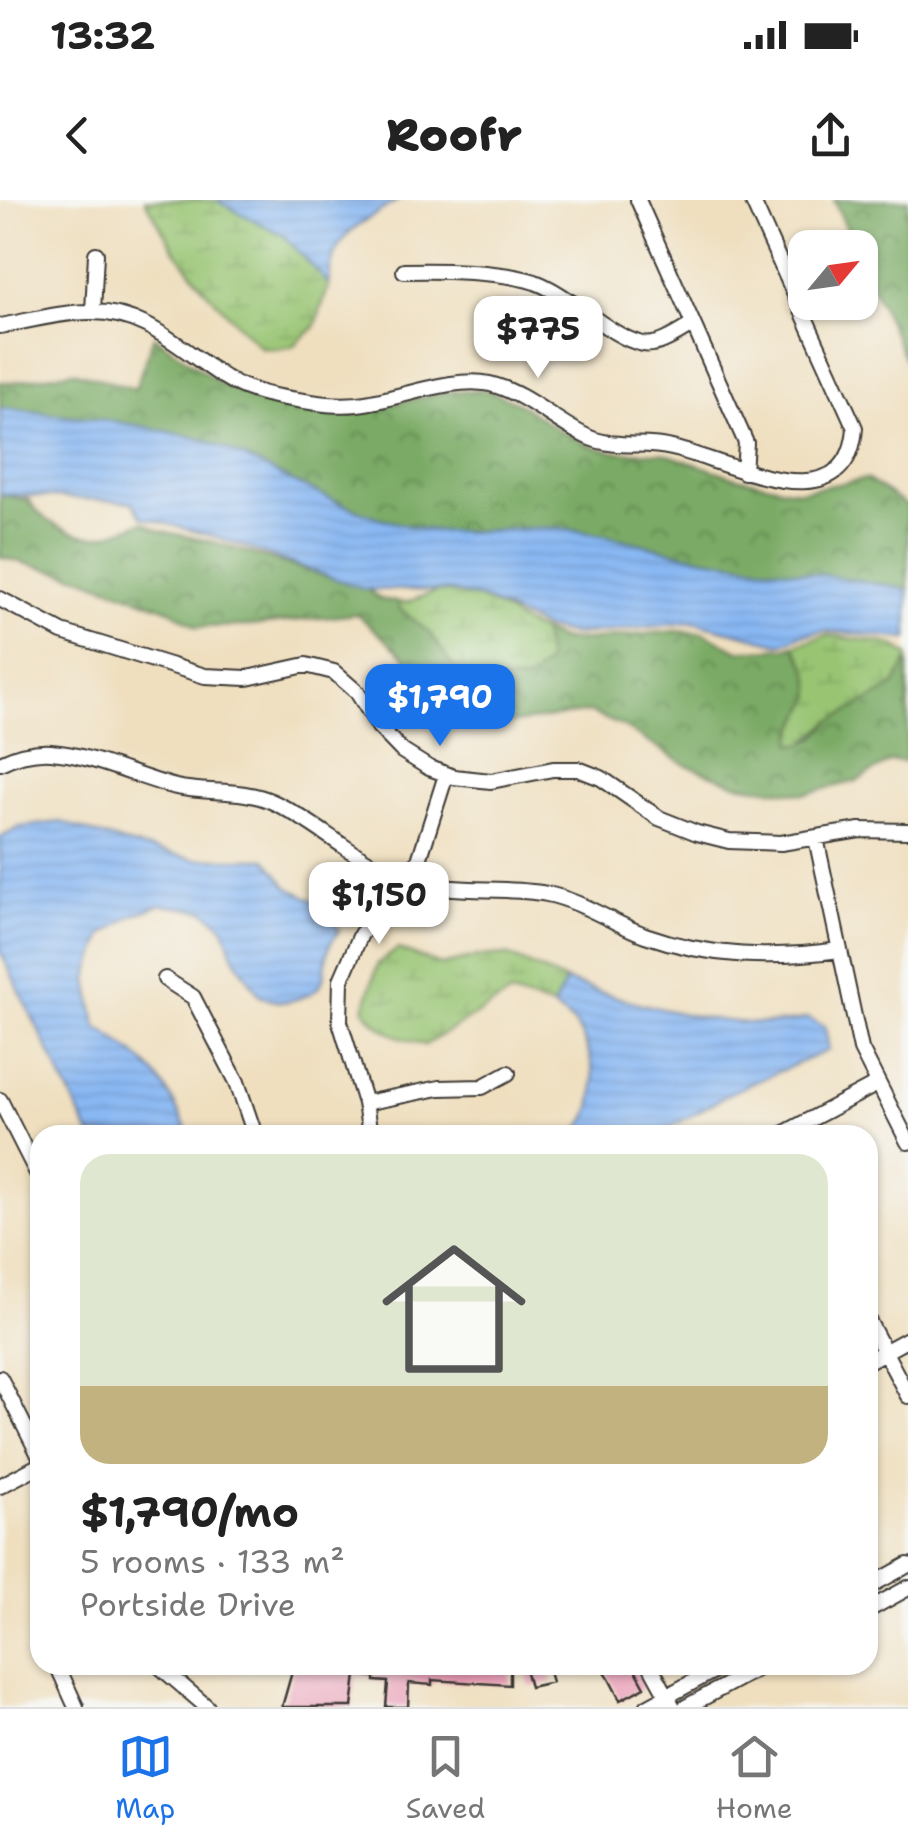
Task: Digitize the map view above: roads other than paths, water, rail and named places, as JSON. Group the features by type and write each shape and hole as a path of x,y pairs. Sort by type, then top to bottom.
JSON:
{"street":[{"path":"638,200 746,443 744,472"},
{"path":"0,326 93,312 166,333 226,379 266,394 316,404 366,404 444,385 488,383 521,396 594,440 673,448 788,482 821,479 842,468 853,449 855,428 752,200"},
{"path":"93,312 96,254"},
{"path":"404,271 441,270 532,281 645,344 665,340 692,325"},
{"path":"0,599 62,632 205,676 247,678 306,665 334,672 357,692 379,727 402,752 446,774 491,780 554,769 578,770 601,778 659,818 696,833 748,843 781,843 860,830 908,831"},
{"path":"0,762 28,753 65,753 179,787 257,796 283,807 378,867 411,881 458,889 551,895 646,935 724,954 783,956 840,950"},
{"path":"368,1125 340,1022 341,980 361,934 411,881 446,774"},
{"path":"816,838 861,1050 908,1142"},
{"path":"165,980 194,996 237,1082 251,1125"},
{"path":"364,1103 422,1090 482,1087 508,1073"},
{"path":"800,1125 877,1084"},
{"path":"0,1100 30,1159"},
{"path":"878,1355 908,1339"},
{"path":"878,1340 908,1396"},
{"path":"0,1378 30,1440"},
{"path":"0,1486 30,1467"},
{"path":"878,1582 908,1565"},
{"path":"878,1604 908,1588"},
{"path":"61,1675 76,1707"},
{"path":"170,1675 207,1707"},
{"path":"656,1675 670,1701"},
{"path":"646,1707 670,1701 709,1675"},
{"path":"686,1707 745,1675"}],"water":[{"path":"215,200 398,200 341,241 329,284 283,235"},
{"path":"0,408 124,423 205,440 334,501 413,527 451,532 564,529 705,558 908,590 908,639 824,631 781,644 693,622 576,635 544,628 483,599 451,591 364,589 220,538 142,517 132,502 0,494"},
{"path":"61,822 123,843 194,859 266,859 288,887 333,911 339,932 328,951 324,978 312,992 284,1002 260,996 234,957 223,926 205,911 161,905 133,915 103,935 88,978 96,1026 153,1072 184,1125 85,1125 0,951 0,838 20,827"},
{"path":"566,981 653,1007 721,1020 782,1023 808,1018 825,1027 829,1050 734,1091 674,1125 582,1125 593,1098 589,1053 575,1024 553,1007"}]}
